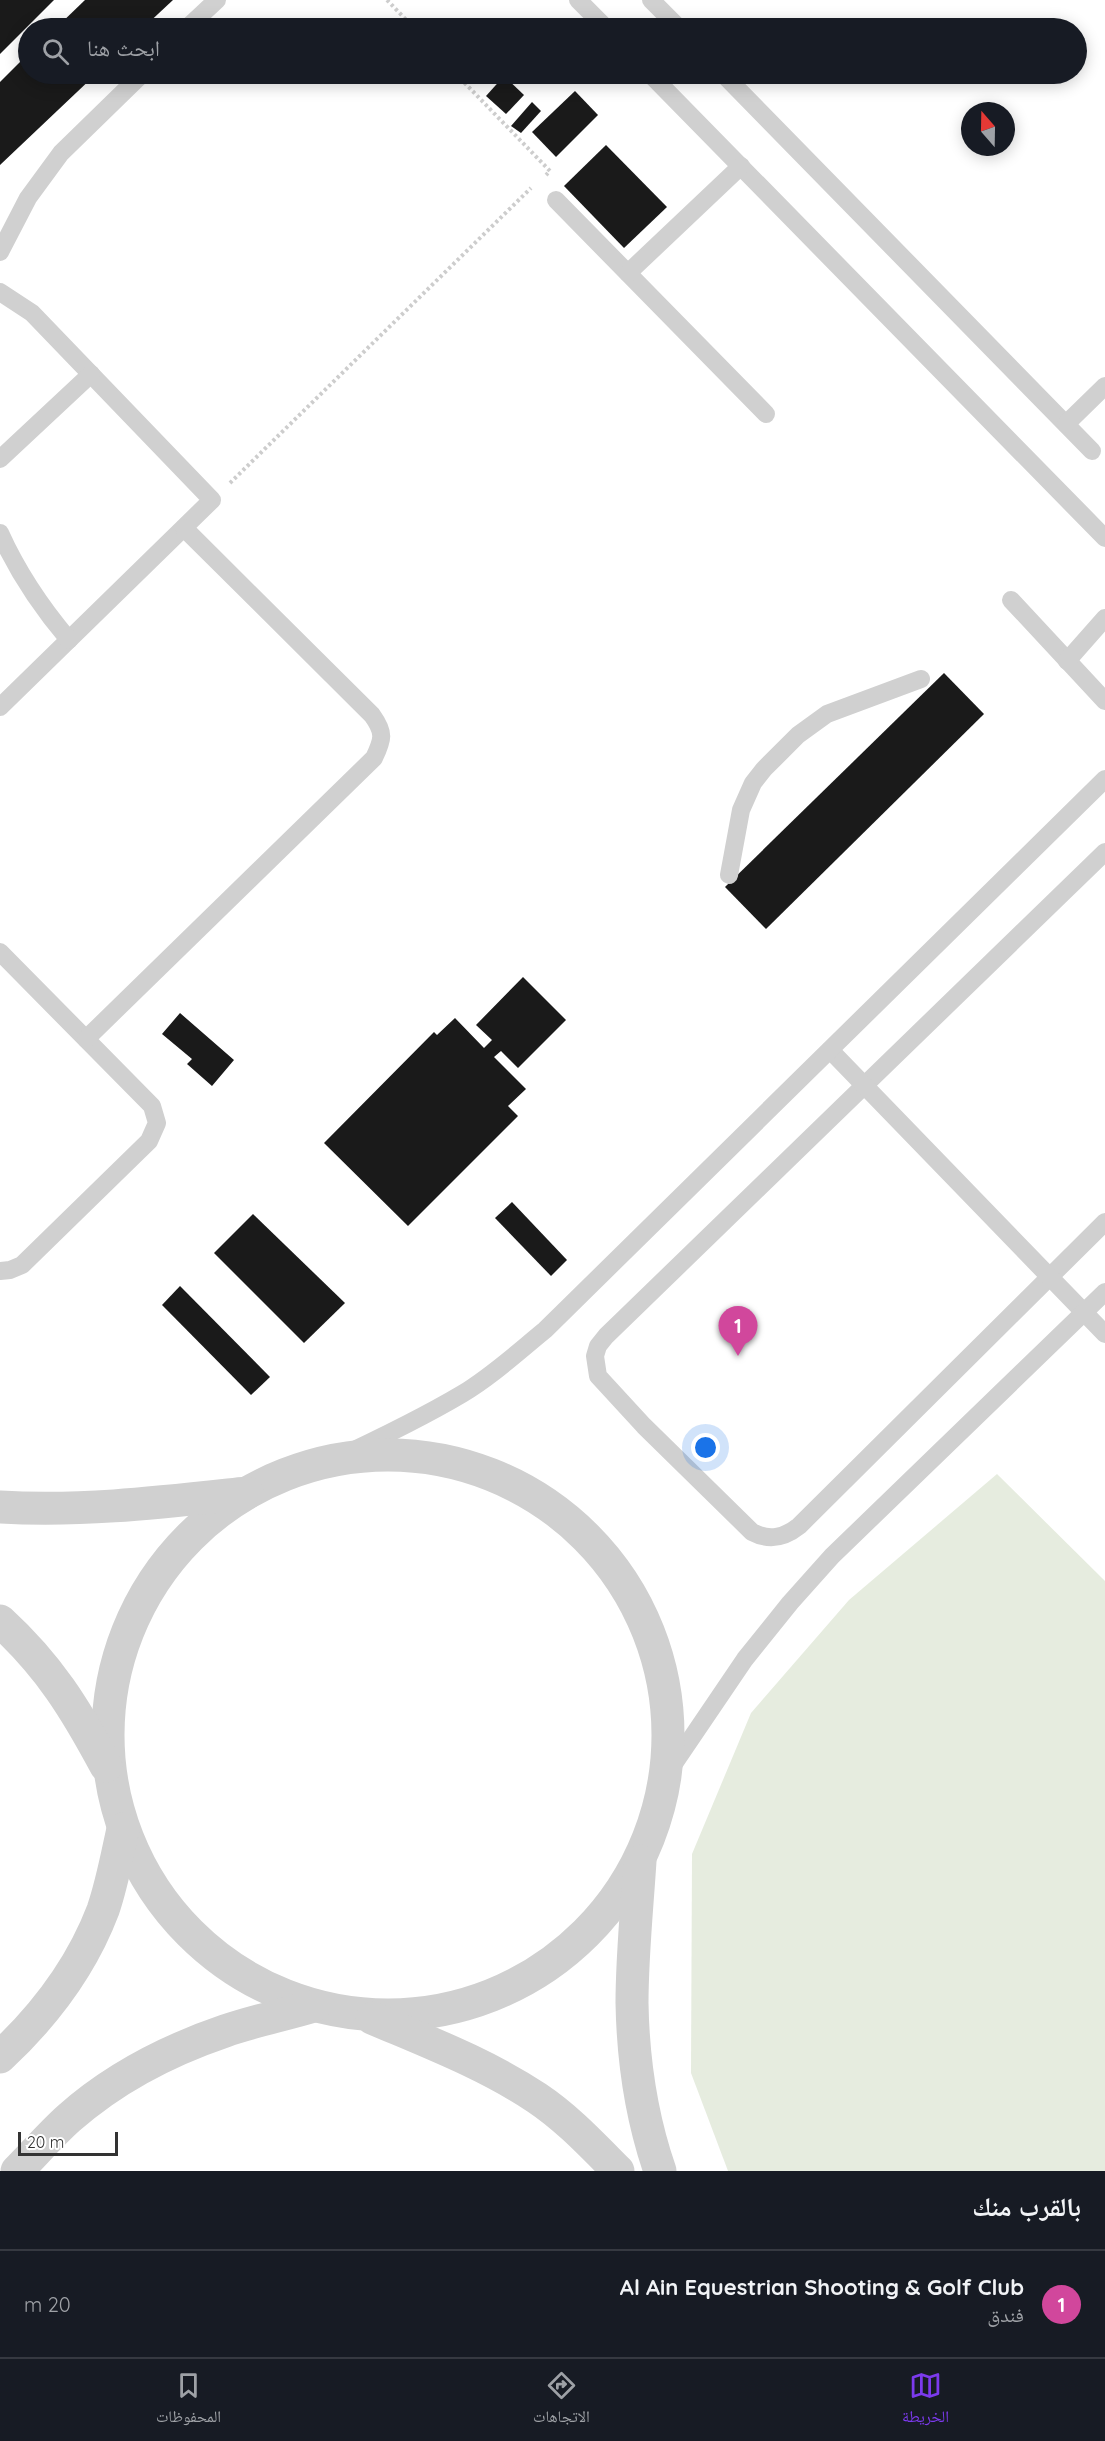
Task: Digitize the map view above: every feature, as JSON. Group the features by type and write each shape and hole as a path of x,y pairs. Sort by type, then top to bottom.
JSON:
{"street":[{"path":"391,1455 451,1462 507,1481 558,1511 602,1552 636,1601 658,1656 669,1714 667,1774 657,1818 640,1859 603,1915 555,1960 496,1993 432,2012 365,2014 314,2006 263,1987 217,1958 178,1921 146,1878 123,1829 110,1774 108,1719 117,1664 136,1612 165,1565 203,1525 248,1493 289,1474 331,1461 391,1455"},
{"path":"0,1507 74,1509 116,1507 248,1493"},
{"path":"0,1621 35,1656 66,1695 110,1774"},
{"path":"0,2057 43,2014 68,1980 88,1945 103,1908 123,1829"},
{"path":"640,1859 632,2003 633,2023 635,2053 643,2101 660,2171"},
{"path":"17,2171 69,2118 104,2091 143,2067 187,2046 227,2031 314,2006"},
{"path":"365,2014 454,2053 512,2082 538,2098 575,2127 618,2171"}],"lane":[{"path":"198,18 217,0"},
{"path":"578,0 596,18"},
{"path":"651,0 669,18"},
{"path":"0,252 28,198 61,153 132,84"},
{"path":"660,84 1105,538"},
{"path":"733,84 1092,451"},
{"path":"628,273 741,166"},
{"path":"556,201 766,414"},
{"path":"0,292 32,312 212,500 0,707"},
{"path":"0,459 91,374"},
{"path":"1066,424 1105,386"},
{"path":"86,1040 374,758 380,745 382,734 372,715 184,528"},
{"path":"0,533 26,584 69,640"},
{"path":"1011,600 1105,701"},
{"path":"1067,661 1105,618"},
{"path":"729,876 741,810 746,795 764,769 798,735 827,714 921,679"},
{"path":"331,1461 398,1430 463,1393 507,1362 545,1330 1105,778"},
{"path":"1105,852 606,1336 598,1346 595,1365 598,1376 605,1386 752,1532 768,1538 780,1537 799,1526 1105,1222"},
{"path":"0,952 152,1106 158,1123 149,1141 22,1265 0,1271"},
{"path":"830,1050 1105,1334"},
{"path":"667,1774 745,1659 832,1556 1105,1292"}],"path":[{"path":"387,0 404,18"},
{"path":"466,84 549,171 544,176"},
{"path":"212,500 538,182"}],"shaded area":[{"path":"997,1474 1105,1581 1105,2171 728,2171 691,2073 692,1854 751,1713 849,1600"}],"building":[{"path":"0,0 54,0 36,18 18,18 18,36 0,54"},
{"path":"85,0 173,0 154,18 66,18"},
{"path":"18,64 18,84 85,84 0,165 0,82"},
{"path":"497,84 512,84 524,95 506,114 486,96"},
{"path":"575,91 598,115 556,157 532,132"},
{"path":"532,102 541,111 521,133 511,126"},
{"path":"606,145 667,207 624,248 564,186"},
{"path":"944,673 984,714 766,929 725,887"},
{"path":"523,977 566,1020 518,1068 501,1051 494,1057 526,1089 508,1106 518,1116 408,1226 324,1143 434,1032 437,1035 455,1018 484,1048 492,1040 476,1025"},
{"path":"180,1013 234,1060 212,1086 187,1064 192,1059 162,1034"},
{"path":"512,1202 567,1260 551,1276 495,1218"},
{"path":"253,1214 345,1303 304,1343 214,1253"},
{"path":"180,1286 270,1377 251,1395 162,1305"}],"place":[{"name":"Al Ain Equestrian Shooting & Golf Club","path":"738,1356"}]}
